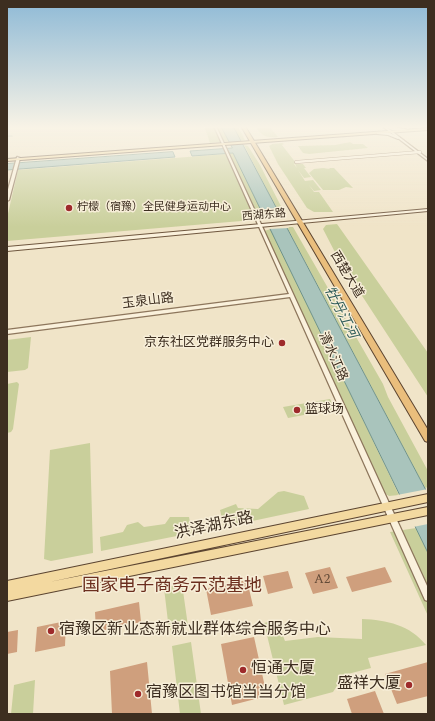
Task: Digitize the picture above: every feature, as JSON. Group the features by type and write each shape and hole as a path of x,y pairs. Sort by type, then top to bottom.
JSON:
{"highway":[{"name":"西楚大道","path":"263,160 428,427"},
{"name":"西楚大道","path":"302,221 428,438"}],"main road":[{"path":"7,160 21,160"},
{"name":"西湖东路","path":"7,248 428,209"},
{"name":"洪泽湖东路","path":"7,586 428,498"},
{"name":"洪泽湖东路","path":"7,596 428,510"}],"street":[{"path":"7,186 16,160"},
{"name":"清水江路","path":"231,160 262,225 386,506 428,597"},
{"path":"296,162 325,160"},
{"path":"7,200 13,170"},
{"name":"玉泉山路","path":"7,328 291,293"},
{"name":"玉泉山路","path":"7,332 291,293"}],"green space":[{"path":"153,160 229,160 255,219 7,241 7,218 18,170"},
{"path":"231,160 236,160 265,218 257,217"},
{"path":"252,160 257,160 260,165 286,216 281,217"},
{"path":"276,160 293,160 296,163 294,164 297,168 295,164 303,164 306,168 304,168 311,177 304,178 298,170 305,181 313,180 321,190 314,191 309,185 314,192 319,192 333,212 314,212 307,208"},
{"path":"334,168 353,188 346,187 339,190 323,190 309,173 314,169"},
{"path":"337,224 428,353 428,397 340,262 323,229 326,225"},
{"path":"287,227 293,227 383,384 388,397 428,471 428,487 425,488"},
{"path":"271,229 399,495 389,496 384,493 264,231"},
{"path":"31,337 28,368 25,370 7,372 7,340"},
{"path":"17,382 19,384 13,429 11,432 7,433 7,384"},
{"path":"330,399 335,409 288,418 283,407"},
{"path":"90,443 93,553 51,561 44,559 50,450"},
{"path":"284,491 304,496 309,509 224,527 220,510 236,504 238,508 258,509 278,492"},
{"path":"170,517 189,517 192,533 101,551 100,537 123,532 127,525 138,522 144,527 165,524"},
{"path":"416,528 428,553 428,616 390,532"},
{"path":"182,584 188,626 169,630 164,588"},
{"path":"362,619 389,622 405,628 420,638 426,645 368,658 371,668 344,675 333,692 284,705 264,623 277,620 281,637 283,636 285,641 318,637 362,639"},
{"path":"191,642 201,714 180,714 172,646"},
{"path":"35,680 33,714 11,714 14,685"}],"water":[{"path":"67,160 141,160 7,170 7,164"},
{"path":"236,160 251,160 428,494 428,553"}],"pier":[{"path":"283,216 289,228 268,229 263,218"},
{"path":"428,489 428,524 413,527 397,495"}],"building":[{"path":"330,567 338,588 313,594 305,573"},
{"path":"385,567 392,582 352,592 346,577"},
{"path":"288,571 293,588 268,594 263,576"},
{"path":"247,580 253,606 211,615 206,589"},
{"path":"139,602 141,622 96,632 95,612"},
{"path":"66,621 65,646 35,652 37,627"},
{"path":"18,630 17,652 7,654 7,632"},
{"name":"恒通大厦","path":"254,637 267,696 232,705 221,644"},
{"path":"147,662 152,714 112,714 110,671"},
{"name":"盛祥大厦","path":"428,662 428,696 397,704 385,674"},
{"path":"375,691 384,714 352,714 347,699"}],"place":[{"name":"柠檬（宿豫）全民健身运动中心","path":"69,208"},
{"name":"京东社区党群服务中心","path":"282,343"},
{"name":"篮球场","path":"297,410"},
{"name":"宿豫区新业态新就业群体综合服务中心","path":"51,631"},
{"name":"恒通大厦","path":"243,670"},
{"name":"盛祥大厦","path":"409,685"},
{"name":"宿豫区图书馆当当分馆","path":"138,694"}],"district":[{"name":"国家电子商务示范基地","path":"172,587"}],"water label":[{"name":"牡丹江河","path":"340,313"}]}
